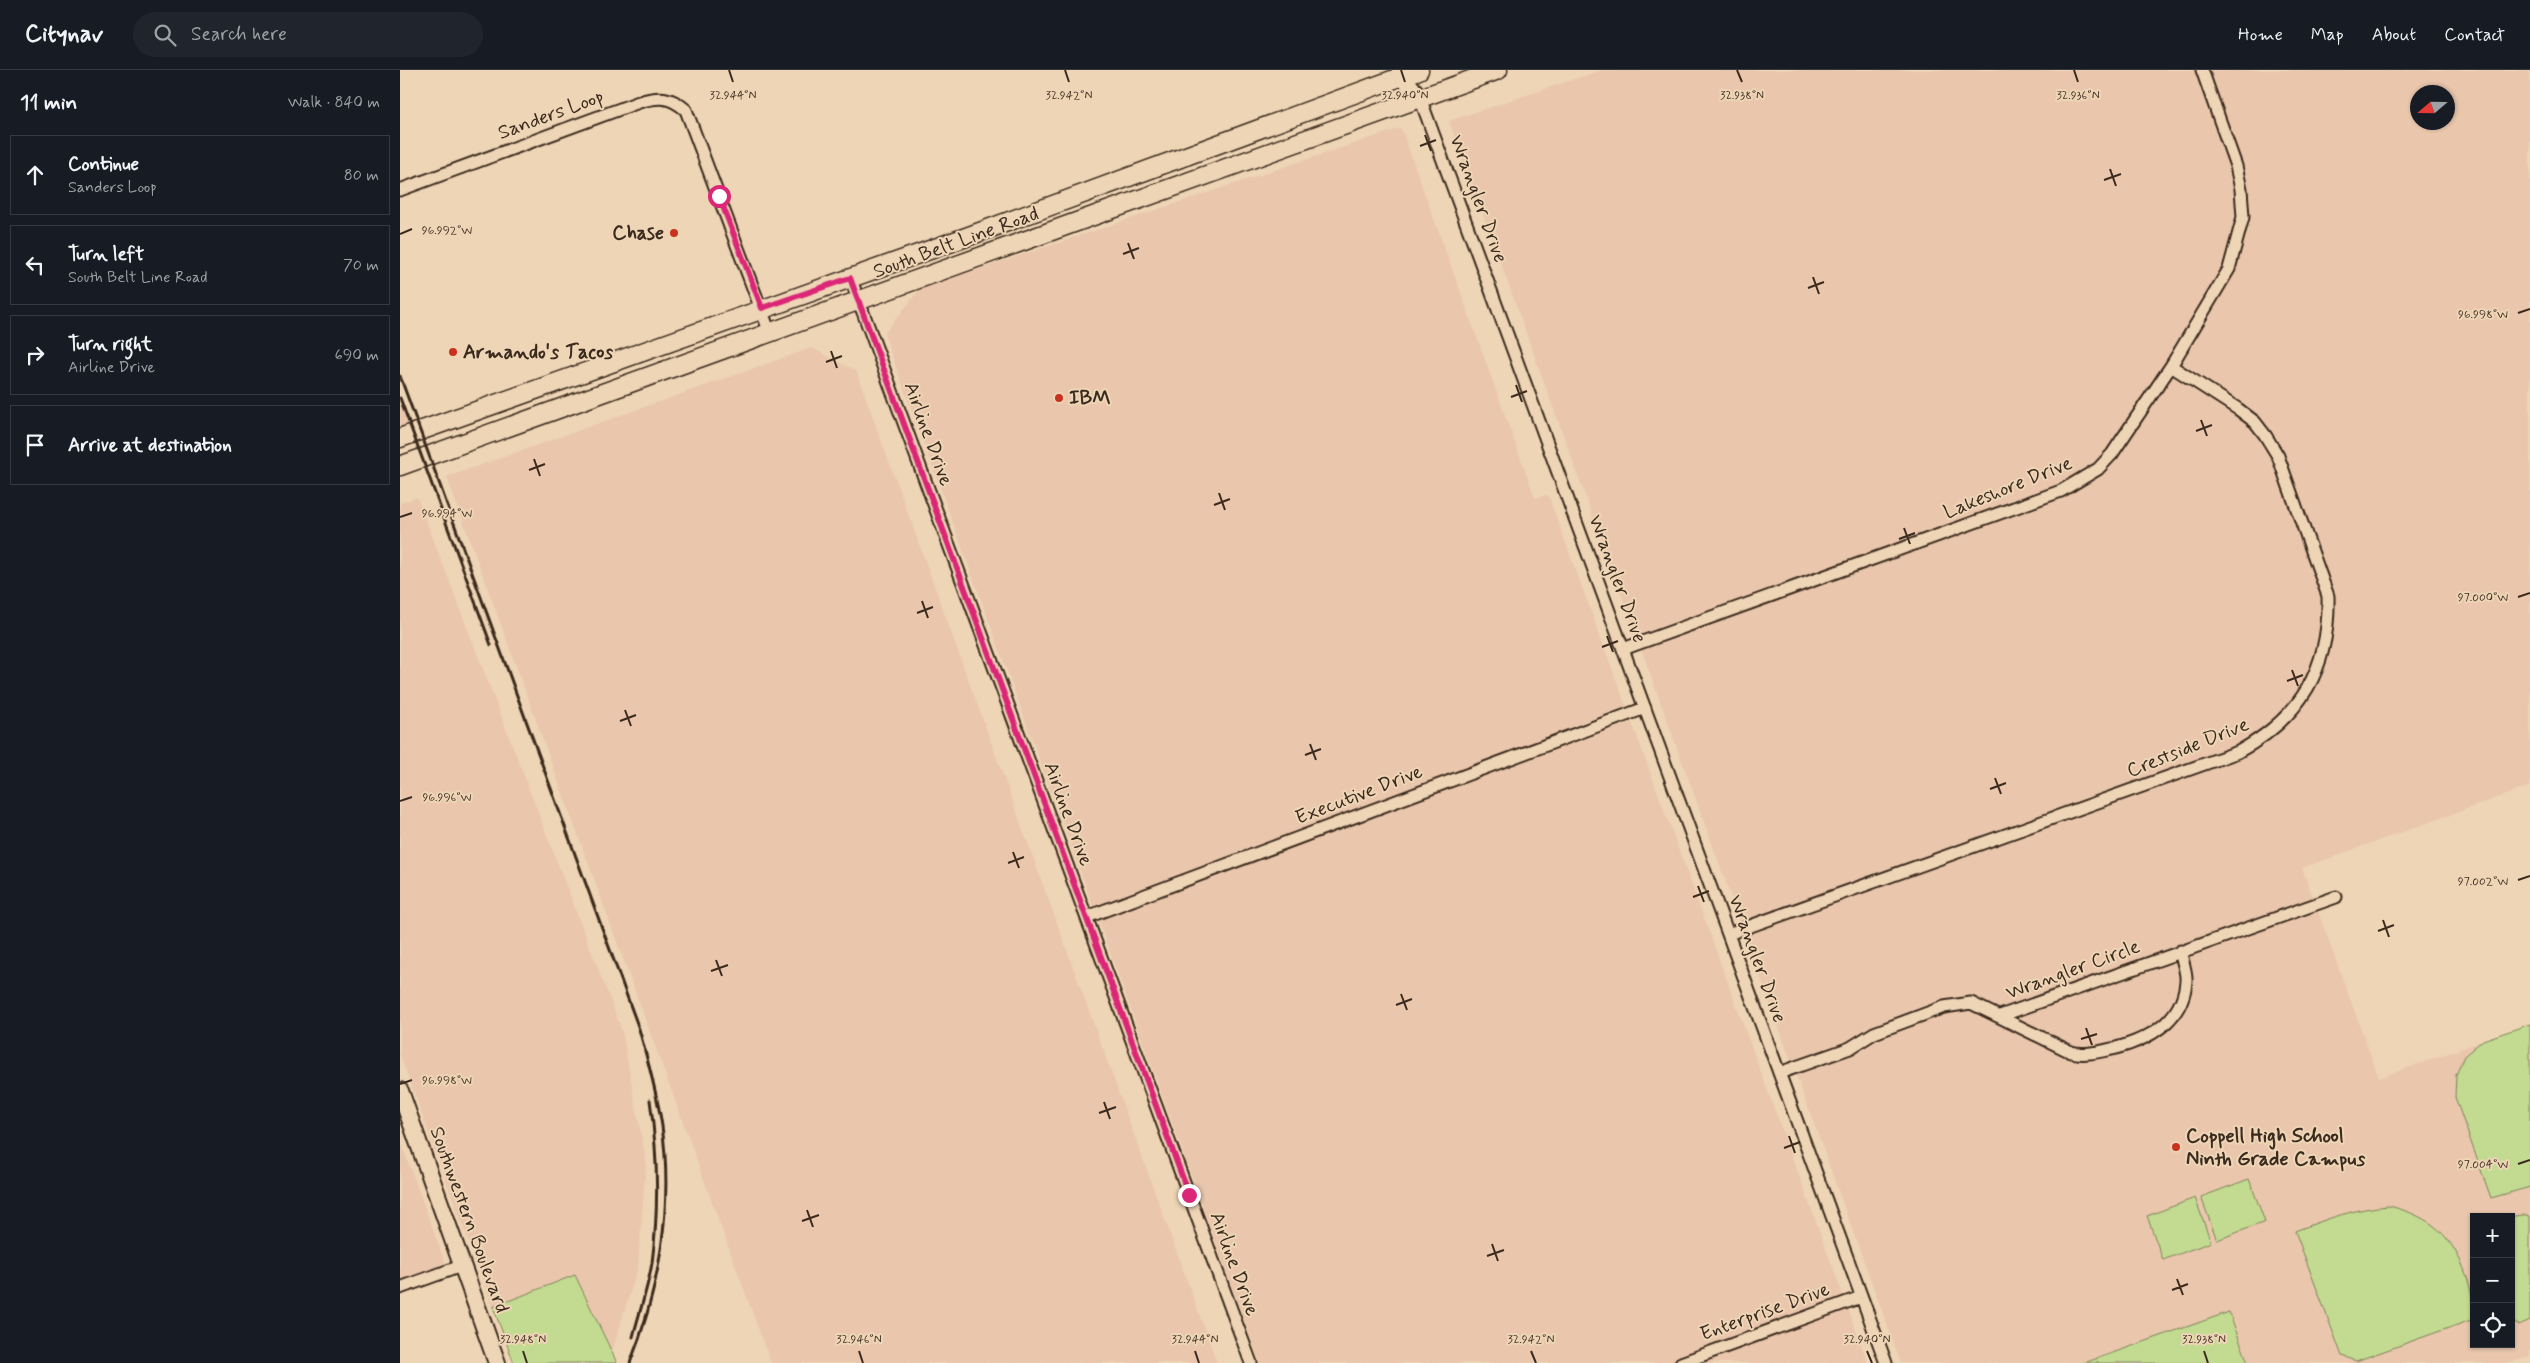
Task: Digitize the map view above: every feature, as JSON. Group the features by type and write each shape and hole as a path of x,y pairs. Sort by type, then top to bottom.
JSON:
{"main road":[{"name":"South Belt Line Road","path":"400,466 1498,70"},
{"name":"South Belt Line Road","path":"400,438 1111,184 1410,72"},
{"path":"1111,184 1118,206"},
{"path":"460,417 464,443"}],"street":[{"name":"Lakeshore Drive","path":"1623,649 2062,491 2098,468 2112,454 2171,366 2229,269 2243,217 2241,189 2236,166 2202,70"},
{"path":"1410,72 1420,98"},
{"name":"Sanders Loop","path":"400,190 649,99 664,97 675,100 686,110 770,333"},
{"name":"Wrangler Drive","path":"1420,98 1886,1363"},
{"name":"Airline Drive","path":"850,278 1251,1363"},
{"name":"Crestside Drive","path":"1728,934 2238,752 2263,738 2301,701 2316,672 2324,646 2329,615 2328,596 2278,456 2255,422 2171,366"},
{"name":"Executive Drive","path":"1086,917 1645,708"},
{"name":"Wrangler Circle","path":"2000,1016 2336,897"},
{"name":"Wrangler Circle","path":"2000,1016 2071,1052 2081,1055 2124,1046 2156,1032 2173,1016 2183,997 2186,979 2180,951"},
{"path":"1779,1073 1850,1048 1874,1033 1944,1007 1971,1003 2000,1016"},
{"name":"Southwestern Boulevard","path":"400,1092 464,1265 497,1363"},
{"path":"400,1288 464,1265"},
{"name":"Enterprise Drive","path":"1681,1363 1861,1297"}],"shaded area":[{"path":"1602,70 2530,70 2530,786 2302,868 2379,1078 2530,1024 2530,1356 2511,1363 1901,1363 1449,121"},
{"path":"1401,128 1535,498 1548,495 1868,1363 1260,1363 884,334 920,289"},
{"path":"812,348 856,371 1217,1363 771,1363 447,477"},
{"path":"400,404 408,427 400,430"},
{"path":"417,497 622,1031 646,1162 638,1266 612,1352 575,1275 493,1307 400,1055 400,503"},
{"path":"400,1140 447,1268 400,1284"}],"green space":[{"path":"2530,1024 2530,1187 2491,1198 2455,1097 2456,1075 2464,1056 2483,1040"},
{"path":"2249,1179 2265,1222 2217,1240 2201,1197"},
{"path":"2195,1198 2211,1242 2163,1260 2147,1216"},
{"path":"2389,1206 2401,1209 2424,1219 2443,1234 2464,1268 2470,1290 2470,1320 2356,1361 2342,1356 2295,1231 2330,1218"},
{"path":"2523,1215 2530,1217 2530,1320 2519,1325 2515,1324 2515,1216"},
{"path":"575,1275 617,1363 514,1363 493,1307"},
{"path":"2229,1312 2248,1363 2084,1363"}],"railway":[{"path":"400,376 639,1029 655,1089 665,1156 665,1216 656,1276 649,1306 630,1363"},
{"path":"400,398 491,645"},
{"path":"633,1337 652,1263 656,1222 656,1161 650,1100"}],"place":[{"name":"Chase","path":"674,233"},
{"name":"Armando's Tacos","path":"453,352"},
{"name":"IBM","path":"1059,398"},
{"name":"Coppell High School Ninth Grade Campus","path":"2176,1147"}],"route":[{"path":"719,196 762,308 850,278 1189,1195"}]}
